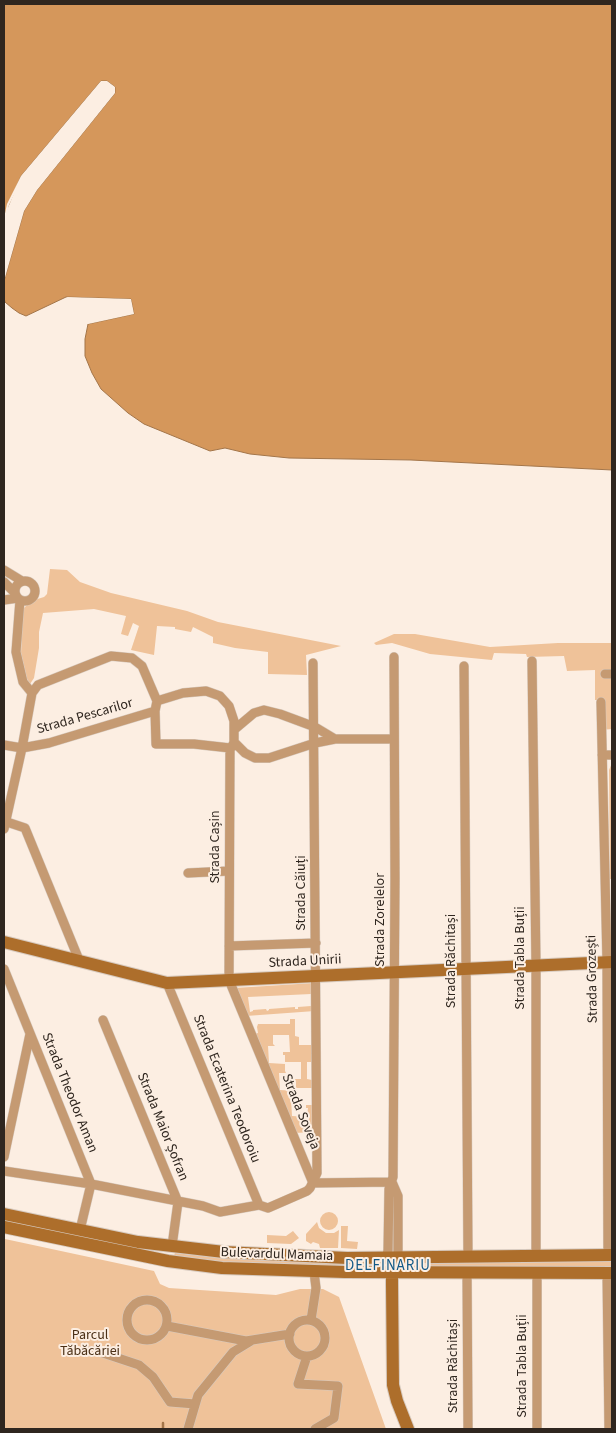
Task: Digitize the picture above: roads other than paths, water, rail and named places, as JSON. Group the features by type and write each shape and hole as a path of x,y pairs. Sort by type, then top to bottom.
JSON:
{"main road":[{"name":"Strada Unirii","path":"4,942 167,983 610,962"},
{"name":"Bulevardul Mamaia","path":"4,1214 138,1242 251,1254 392,1257 610,1255"},
{"name":"Bulevardul Mamaia","path":"4,1227 168,1261 222,1268 314,1272 610,1273"},
{"path":"392,1257 388,1272 385,1387 398,1429"},
{"path":"388,1272 393,1385 397,1402 408,1429"}],"street":[{"path":"4,570 22,581 32,584 34,594 30,599 24,601 17,597 4,582"},
{"path":"22,581 17,584 16,652 23,682 32,693 38,685 71,671 111,656 124,656 132,658 142,666 157,701 183,692 206,691 220,696 229,706 235,729 254,713 264,710 315,727 335,739"},
{"path":"4,600 17,597"},
{"name":"Strada Zorelelor","path":"392,1257 388,1251 389,1189 392,1182 394,657"},
{"name":"Strada Tabla Buții","path":"532,661 536,966 536,1256"},
{"name":"Strada Căiuți","path":"313,1183 316,1173 314,663"},
{"name":"Strada Răchitași","path":"464,666 468,1256"},
{"name":"Strada Pescarilor","path":"22,748 32,693"},
{"name":"Strada Pescarilor","path":"157,701 155,711 156,744 232,745"},
{"name":"Strada Grozești","path":"601,702 610,962 610,1255"},
{"name":"Strada Pescarilor","path":"4,745 22,748 49,743 155,711"},
{"name":"Strada Cașin","path":"229,980 232,745 235,729"},
{"path":"232,745 255,758 269,758 315,743 335,739 394,739"},
{"path":"22,748 4,824 25,828 79,960"},
{"path":"602,755 612,755"},
{"path":"188,872 229,871"},
{"path":"229,946 316,942"},
{"name":"Strada Theodor Aman","path":"4,968 91,1184"},
{"name":"Strada Soveja","path":"229,980 313,1183"},
{"name":"Strada Ecaterina Teodoroiu","path":"167,983 259,1205"},
{"name":"Strada Maior Șofran","path":"104,1020 178,1202 172,1246"},
{"path":"4,1157 30,1034"},
{"path":"4,1171 91,1184 203,1206 220,1212 259,1205 268,1208 307,1191 313,1183 392,1182"},
{"path":"80,1230 91,1184"},
{"path":"311,1320 316,1288 314,1272"},
{"name":"Strada Răchitași","path":"468,1272 468,1429"},
{"name":"Strada Tabla Buții","path":"537,1273 537,1429"},
{"path":"609,1429 610,1273"},
{"path":"144,1299 157,1302 166,1312 167,1326 165,1331 157,1338 141,1339 133,1334 128,1326 127,1316 133,1305 144,1299"},
{"path":"311,1320 321,1326 325,1337 322,1348 318,1352 307,1356 293,1349 289,1339 292,1328 300,1321 311,1320"},
{"path":"167,1326 246,1341 290,1334"},
{"path":"188,1429 198,1395 233,1352 253,1340"},
{"path":"90,1351 97,1351 140,1365 152,1377 170,1402 195,1404"},
{"path":"307,1356 298,1384 338,1386 334,1418 315,1429"}],"waterway":[{"path":"163,1423 163,1429"}],"district":[{"name":"DELFINARIU","path":"388,1267"}],"park label":[{"name":"Parcul Tăbăcăriei","path":"90,1344"}]}
